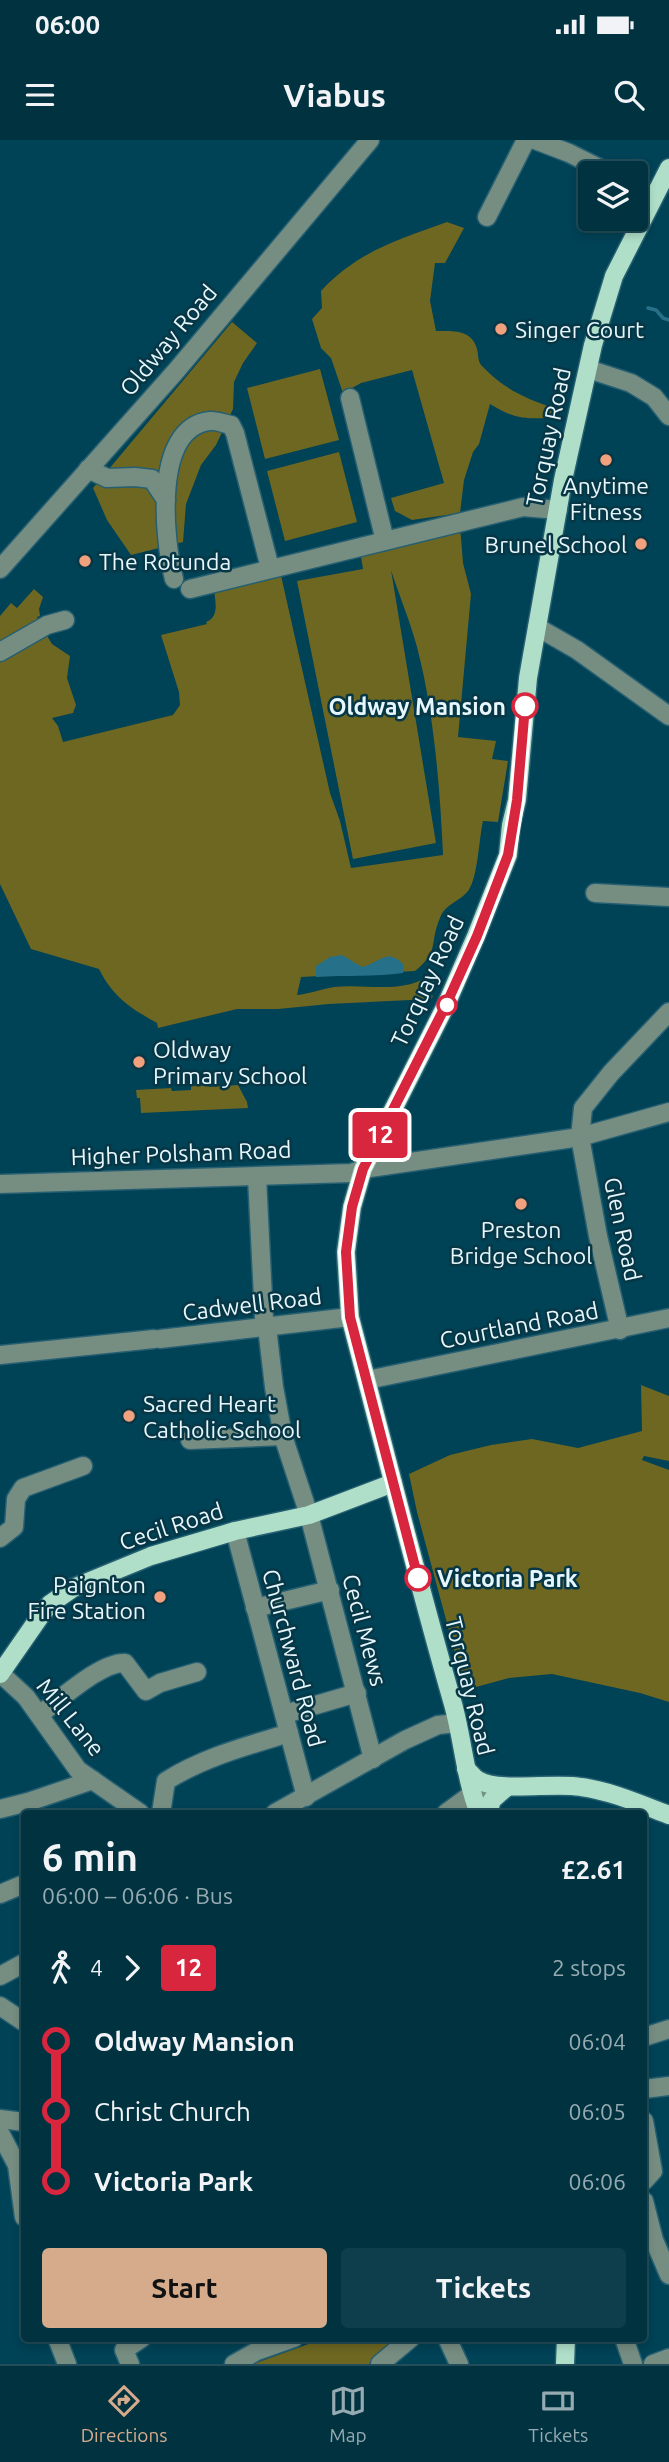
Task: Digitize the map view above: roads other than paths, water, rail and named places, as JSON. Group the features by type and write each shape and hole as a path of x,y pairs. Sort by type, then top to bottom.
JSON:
{"main road":[{"name":"Torquay Road","path":"478,1810 393,1483 372,1379 350,1317 346,1252 352,1207 363,1169 446,1005 477,936 508,855 517,800 524,709 537,627 558,510 598,323 614,276 661,199 669,168"},
{"name":"Cecil Road","path":"0,1674 41,1615 61,1595 97,1577 151,1556 235,1531 309,1515 393,1483"},
{"path":"466,1769 478,1780 507,1787 562,1784 584,1787 622,1797 669,1815"},
{"path":"489,1810 492,1800 507,1787"},
{"path":"565,2342 566,2362"}],"street":[{"name":"Oldway Road","path":"0,569 176,371 370,140"},
{"path":"486,217 526,140"},
{"path":"535,140 585,161"},
{"path":"588,369 631,383 654,397 669,416"},
{"path":"350,398 385,541"},
{"path":"174,579 168,556 166,484 175,450 188,429 211,420 231,425 270,568"},
{"path":"88,469 107,478 152,479 166,500"},
{"path":"190,589 523,507 558,510"},
{"path":"0,652 47,625 65,620"},
{"path":"537,627 577,650 669,716"},
{"path":"595,892 669,897"},
{"path":"580,1137 583,1108 611,1073 669,1012"},
{"name":"Higher Polsham Road","path":"0,1184 351,1173 580,1137 669,1113"},
{"name":"Glen Road","path":"580,1137 598,1236 620,1330"},
{"name":"Cecil Mews","path":"257,1177 264,1318 274,1387 284,1436 330,1590 373,1759"},
{"name":"Cadwell Road","path":"0,1355 350,1317"},
{"name":"Courtland Road","path":"372,1379 669,1318"},
{"path":"190,1440 284,1436"},
{"path":"0,1538 14,1527 16,1499 23,1488 83,1466"},
{"name":"Churchward Road","path":"235,1531 306,1797"},
{"path":"256,1608 330,1590"},
{"path":"40,1714 103,1668 116,1663 125,1663 146,1691 160,1683 197,1672"},
{"name":"Mill Lane","path":"0,1674 22,1693 40,1714 78,1770 136,1810"},
{"path":"285,1714 357,1693"},
{"path":"281,1810 405,1740 438,1726 457,1723"},
{"path":"161,1810 166,1781 174,1776 221,1754 289,1732"},
{"path":"0,1809 30,1808 93,1780"},
{"path":"450,1810 472,1794 507,1787"},
{"path":"0,1894 21,1885"},
{"path":"0,1976 21,1965"},
{"path":"0,2006 21,2020"},
{"path":"647,2036 669,2029"},
{"path":"647,2089 669,2086"},
{"path":"0,2119 21,2122"},
{"path":"0,2133 21,2161"},
{"path":"647,2213 654,2240 669,2275"},
{"path":"59,2342 67,2364"},
{"path":"130,2364 124,2350 136,2342"},
{"path":"380,2364 406,2342"},
{"path":"449,2342 459,2364"},
{"path":"626,2342 634,2364"},
{"path":"234,2364 253,2344"},
{"path":"653,2364 669,2358"}],"water":[{"path":"342,955 362,967 384,957 393,957 404,965 403,973 316,977 316,966 330,957"}],"waterway":[{"path":"648,308 656,310 669,320"}],"place":[{"name":"Singer Court","path":"501,329"},
{"name":"Anytime Fitness","path":"606,460"},
{"name":"Brunel School","path":"641,544"},
{"name":"The Rotunda","path":"85,561"},
{"name":"Oldway Mansion","path":"525,706"},
{"name":"Oldway Primary School","path":"139,1062"},
{"name":"Preston Bridge School","path":"521,1204"},
{"name":"Sacred Heart Catholic School","path":"129,1416"},
{"name":"Victoria Park","path":"418,1578"},
{"name":"Paignton Fire Station","path":"160,1597"}]}
